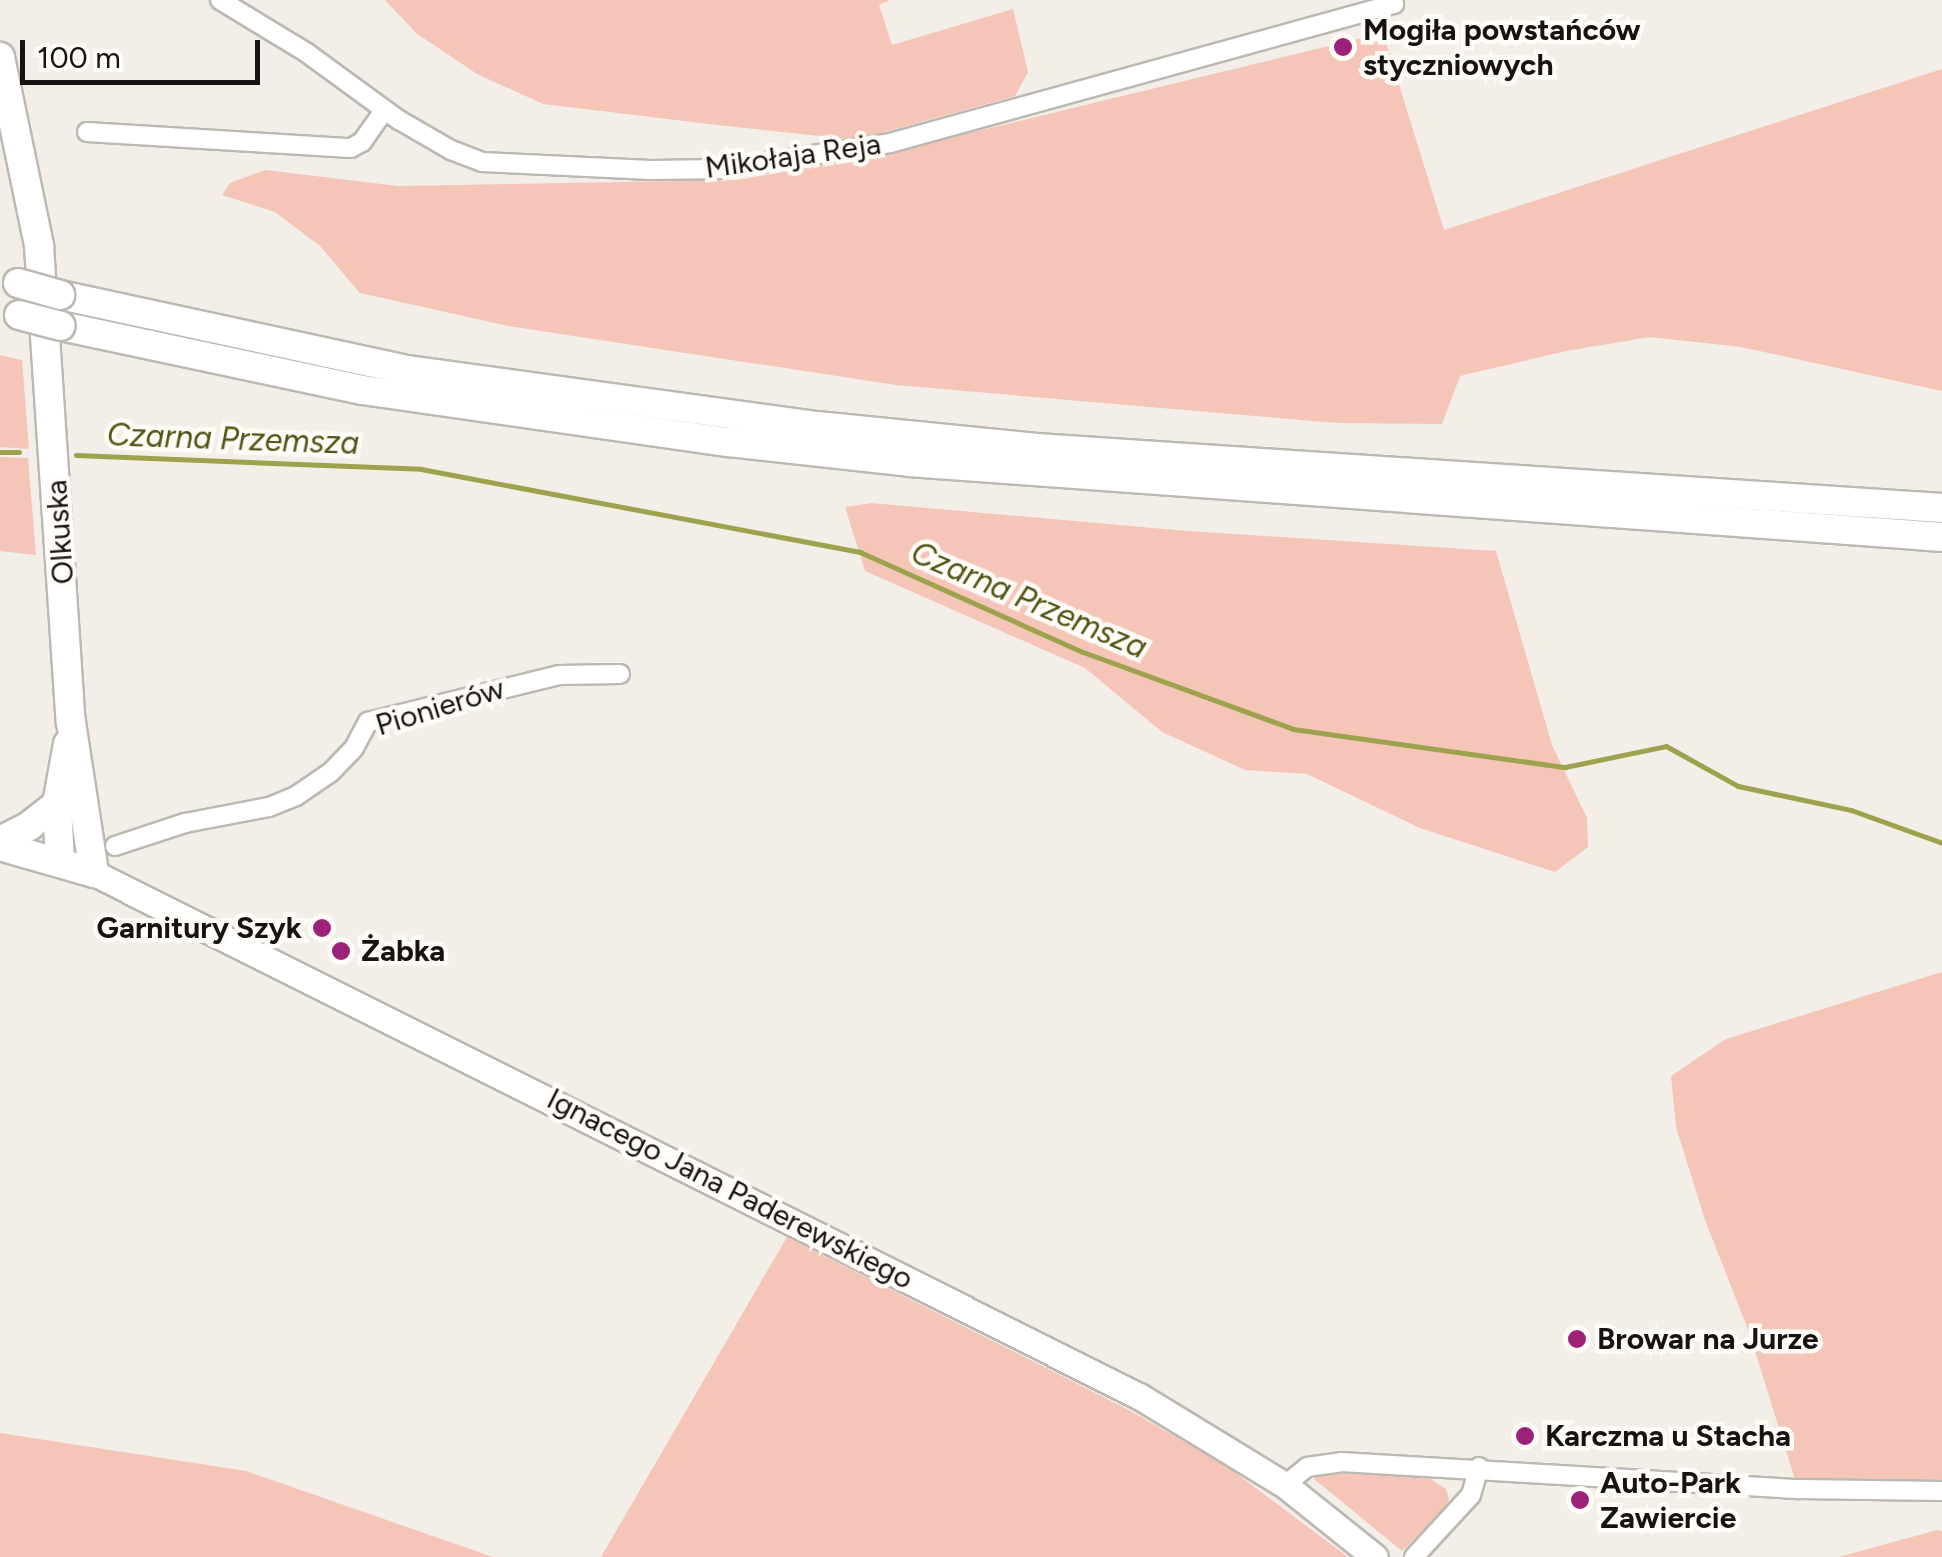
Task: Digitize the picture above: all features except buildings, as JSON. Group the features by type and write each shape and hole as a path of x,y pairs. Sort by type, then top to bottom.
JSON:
{"main road":[{"name":"Olkuska","path":"2,72 26,166 30,283 53,333 71,722 94,872"},
{"path":"30,283 401,369 760,419 1037,448 1942,508"},
{"path":"10,312 53,333 362,390 710,440 909,462 1942,537"},
{"name":"Olkuska","path":"60,862 57,804 71,722"},
{"path":"0,843 57,804"},
{"name":"Ignacego Jana Paderewskiego","path":"0,843 94,872 1104,1378 1285,1485 1376,1557"}],"street":[{"name":"Mikołaja Reja","path":"220,0 278,34 384,110 452,150 482,162 721,169 890,143 1393,2"},
{"path":"87,132 351,148 362,142 384,110"},
{"name":"Pionierów","path":"115,846 296,796 331,772 354,748 368,722 559,675 620,674"},
{"path":"1285,1485 1298,1472 1318,1464 1479,1467 1798,1489 1942,1491"},
{"path":"1414,1557 1471,1496 1479,1467"}],"shaded area":[{"path":"385,0 890,0 879,5 892,45 1013,9 1028,72 1015,96 856,140 717,125 543,104 477,74 416,33"},
{"path":"1383,33 1444,230 1942,69 1942,391 1741,347 1650,337 1566,351 1460,376 1442,424 1335,423 896,385 508,326 360,293 320,246 275,212 222,195 230,183 265,170 398,186 737,180 878,155"},
{"path":"0,355 22,360 29,449 0,447"},
{"path":"0,457 28,458 36,555 0,551"},
{"path":"871,503 1187,531 1496,551 1552,745 1587,818 1588,847 1555,872 1420,828 1307,774 1245,770 1162,732 1085,668 865,571 845,507"},
{"path":"1942,972 1942,1491 1798,1489 1749,1332 1705,1220 1676,1127 1671,1076 1726,1039"},
{"path":"787,1237 1127,1409 1225,1465 1348,1557 601,1557"},
{"path":"0,1433 246,1471 493,1557 0,1557"},
{"path":"1320,1473 1426,1476 1446,1489 1449,1499 1446,1508 1402,1551 1314,1479"},
{"path":"1942,1531 1942,1557 1839,1557"}],"waterway":[{"name":"Czarna Przemsza","path":"0,452 19,452"},
{"name":"Czarna Przemsza","path":"76,455 421,469 860,552 1083,652 1293,729 1565,767 1666,746 1738,786 1851,810 1942,843"}],"place":[{"name":"Mogiła powstańców styczniowych","path":"1343,47"},
{"name":"Garnitury Szyk","path":"322,928"},
{"name":"Żabka","path":"341,951"},
{"name":"Browar na Jurze","path":"1577,1339"},
{"name":"Karczma u Stacha","path":"1525,1436"},
{"name":"Auto-Park Zawiercie","path":"1580,1500"}]}
